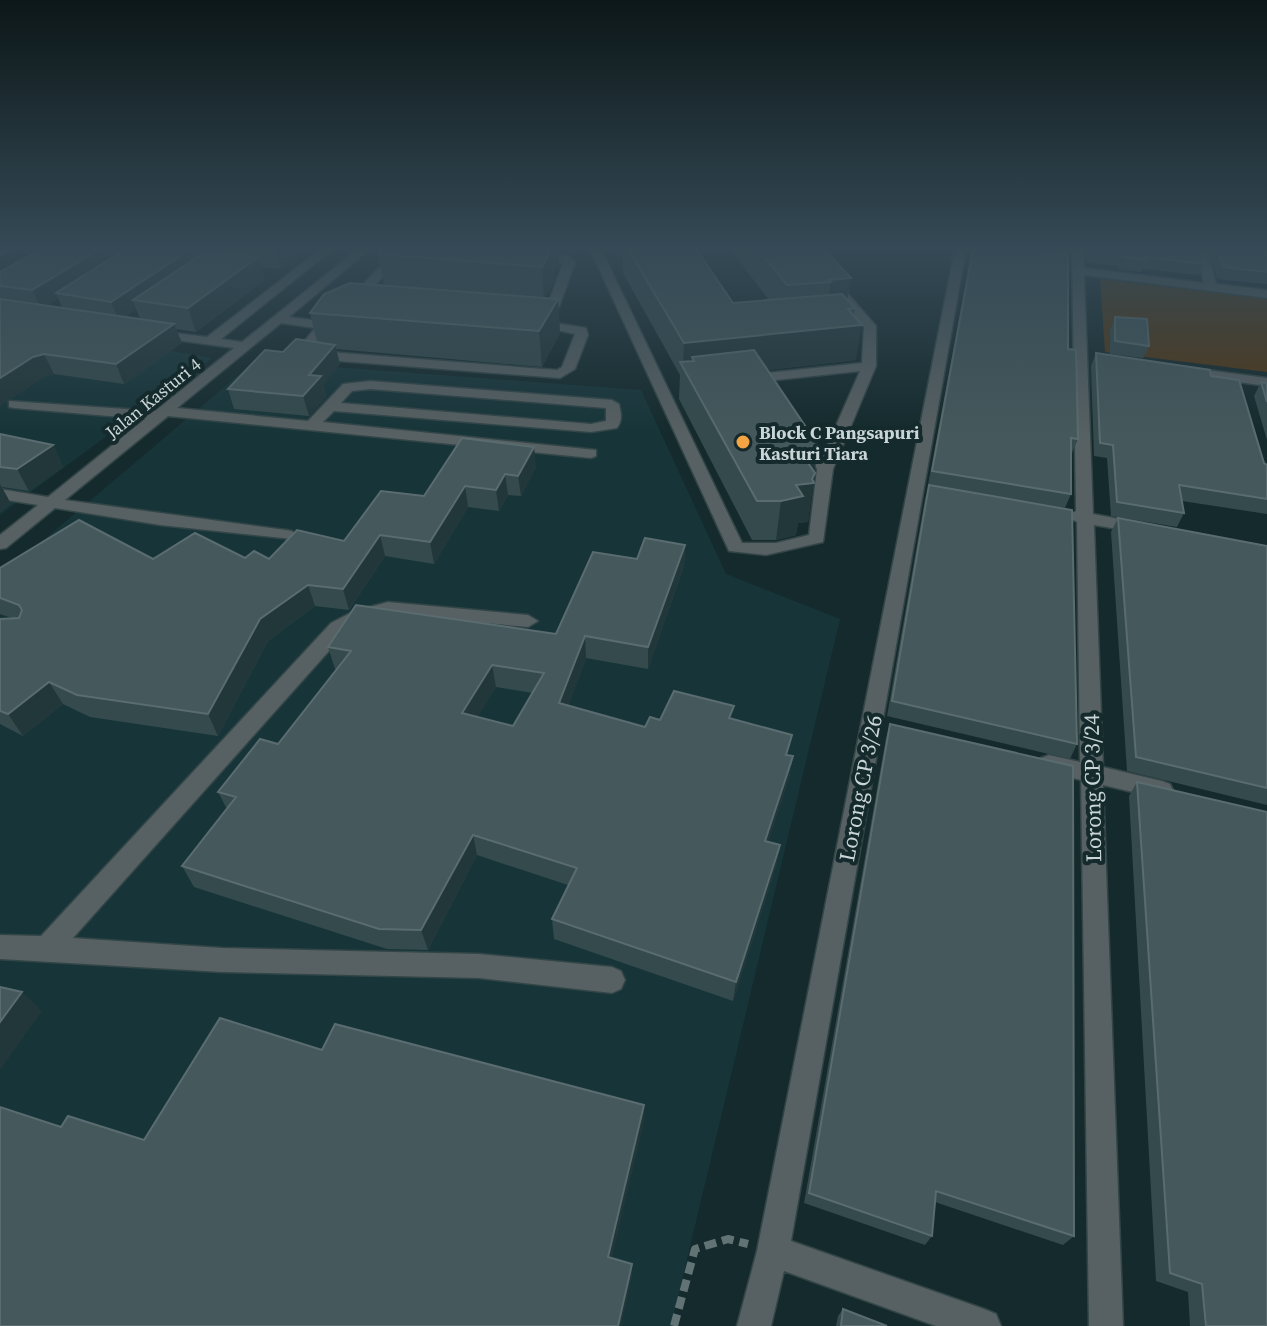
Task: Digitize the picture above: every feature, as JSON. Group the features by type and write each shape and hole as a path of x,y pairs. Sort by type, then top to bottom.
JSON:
{"street":[{"path":"210,341 249,311"},
{"name":"Jalan Kasturi 4","path":"0,544 288,311"},
{"path":"345,311 323,325 307,347 307,352 330,357 560,374 568,369 582,335 574,328 510,322"},
{"path":"541,324 550,311"},
{"path":"631,311 668,388 735,547 749,550 804,543 817,538 825,469 869,366 870,326 856,319 850,311"},
{"name":"Lorong CP 3/26","path":"754,1326 773,1251 880,726 923,492 951,311"},
{"name":"Lorong CP 3/24","path":"1082,311 1089,358 1085,518 1106,1326"},
{"path":"278,319 323,325"},
{"path":"136,331 245,346"},
{"path":"735,381 869,366"},
{"path":"1176,370 1240,385 1267,382"},
{"path":"312,425 330,406 348,387 370,385 612,404 615,418 612,425 591,428 330,406"},
{"path":"14,404 312,425 591,453"},
{"path":"810,444 825,469"},
{"path":"0,494 49,505 286,535"},
{"path":"1054,513 1161,531"},
{"path":"47,948 338,628 361,615 388,608 528,621"},
{"path":"1033,760 1179,795"},
{"path":"0,947 222,960 479,966 612,980"},
{"path":"773,1251 984,1326"}],"path":[{"path":"674,1326 695,1249 728,1239 773,1251"}],"shaded area":[{"path":"1102,311 1267,311 1267,372 1105,352"},
{"path":"0,321 212,358 0,515"},
{"path":"255,361 641,390 726,574 840,619 671,1326 0,1326 0,577"}],"building":[{"path":"0,311 83,311 174,324 116,364 44,354 33,357 0,378"},
{"path":"312,311 551,311 539,331 310,313"},
{"path":"665,311 850,311 862,325 684,343"},
{"path":"962,311 1068,311 1068,349 1076,350 1078,439 1071,438 1071,494 932,471"},
{"path":"1115,317 1147,319 1149,346 1115,341"},
{"path":"296,339 335,345 309,375 321,376 303,396 228,389 265,350 283,352"},
{"path":"754,350 818,445 812,447 817,458 806,460 815,473 814,483 796,485 803,496 781,501 757,501 680,362 694,361 692,357"},
{"path":"1096,353 1210,370 1211,376 1239,380 1267,465 1267,499 1179,485 1184,513 1117,502 1113,445 1100,443"},
{"path":"1261,382 1267,383 1267,402"},
{"path":"0,434 53,445 17,469 0,467"},
{"path":"462,438 534,447 518,476 505,474 496,490 465,486 430,542 380,535 343,589 308,585 260,619 208,714 77,695 49,682 8,714 0,711 0,619 19,618 22,610 19,605 0,598 0,568 79,520 153,559 195,533 245,558 254,551 269,559 297,530 344,541 381,491 424,496"},
{"path":"929,485 1072,510 1077,744 892,701"},
{"path":"1118,518 1267,546 1267,788 1136,757"},
{"path":"645,538 685,545 648,647 585,636 559,703 645,727 650,717 660,720 674,691 734,706 729,718 792,735 786,755 793,756 765,841 780,845 736,982 552,919 577,868 473,835 421,930 379,929 182,866 236,797 218,792 260,739 278,744 351,651 328,647 356,605 556,634 593,552 637,559","holes":["492,665 544,673 513,726 462,713"]},
{"path":"890,724 1073,766 1074,1236 936,1191 932,1236 809,1193"},
{"path":"1137,782 1267,812 1267,1326 1206,1326 1202,1284 1170,1273"},
{"path":"0,987 22,992 0,1022"},
{"path":"220,1018 322,1050 335,1024 644,1105 608,1257 632,1264 618,1326 0,1326 0,1107 61,1127 68,1116 144,1140"},
{"path":"843,1309 887,1326 841,1326"}],"place":[{"name":"Block C Pangsapuri Kasturi Tiara","path":"743,442"}]}
